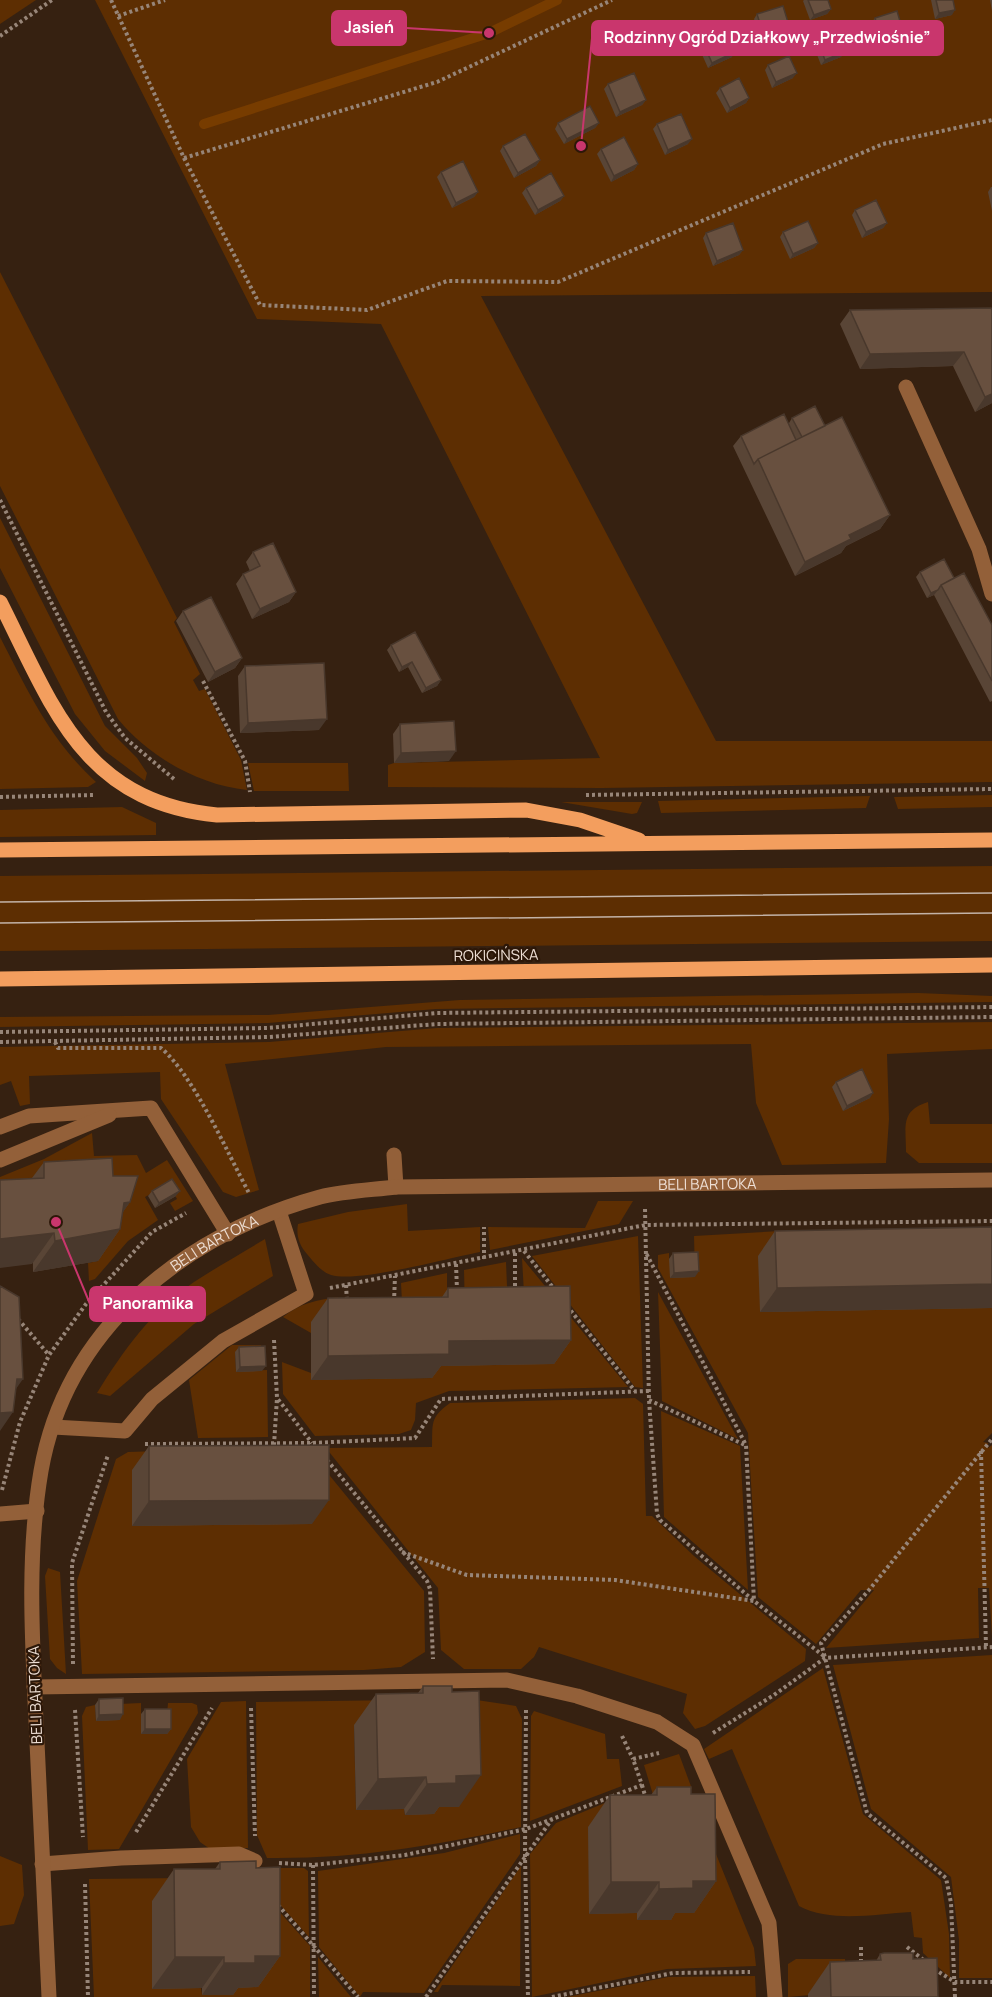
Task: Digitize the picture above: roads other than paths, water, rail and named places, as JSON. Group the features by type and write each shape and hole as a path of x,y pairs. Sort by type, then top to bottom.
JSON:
{"main road":[{"path":"0,602 55,710 72,738 103,770 135,793 159,803 190,812 217,814 526,810 580,820 650,844"},
{"path":"0,850 992,840"},
{"name":"ROKICIŃSKA","path":"0,979 992,965"}],"street":[{"path":"906,387 979,549 992,594"},
{"path":"0,1127 29,1116 151,1108 228,1234"},
{"path":"0,1160 120,1110"},
{"path":"394,1155 396,1186"},
{"name":"BELI BARTOKA","path":"49,1997 34,1687 32,1563 41,1471 53,1427 74,1372 112,1321 173,1264 254,1220 279,1211 322,1197 396,1186 992,1180"},
{"path":"53,1427 125,1431 152,1399 223,1341 306,1294 279,1211"},
{"path":"0,1514 37,1511"},
{"path":"34,1687 507,1680 577,1696 657,1722 693,1745 769,1923 775,1997"},
{"path":"42,1863 120,1857 239,1854 255,1861"}],"waterway":[{"path":"204,124 489,33 557,0"}],"tram line":[{"path":"0,902 992,893"},
{"path":"0,923 992,913"}],"place":[{"name":"Jasień","path":"489,33"},
{"name":"Rodzinny Ogród Działkowy „Przedwiośnie”","path":"581,146"},
{"name":"Panoramika","path":"56,1222"}]}
